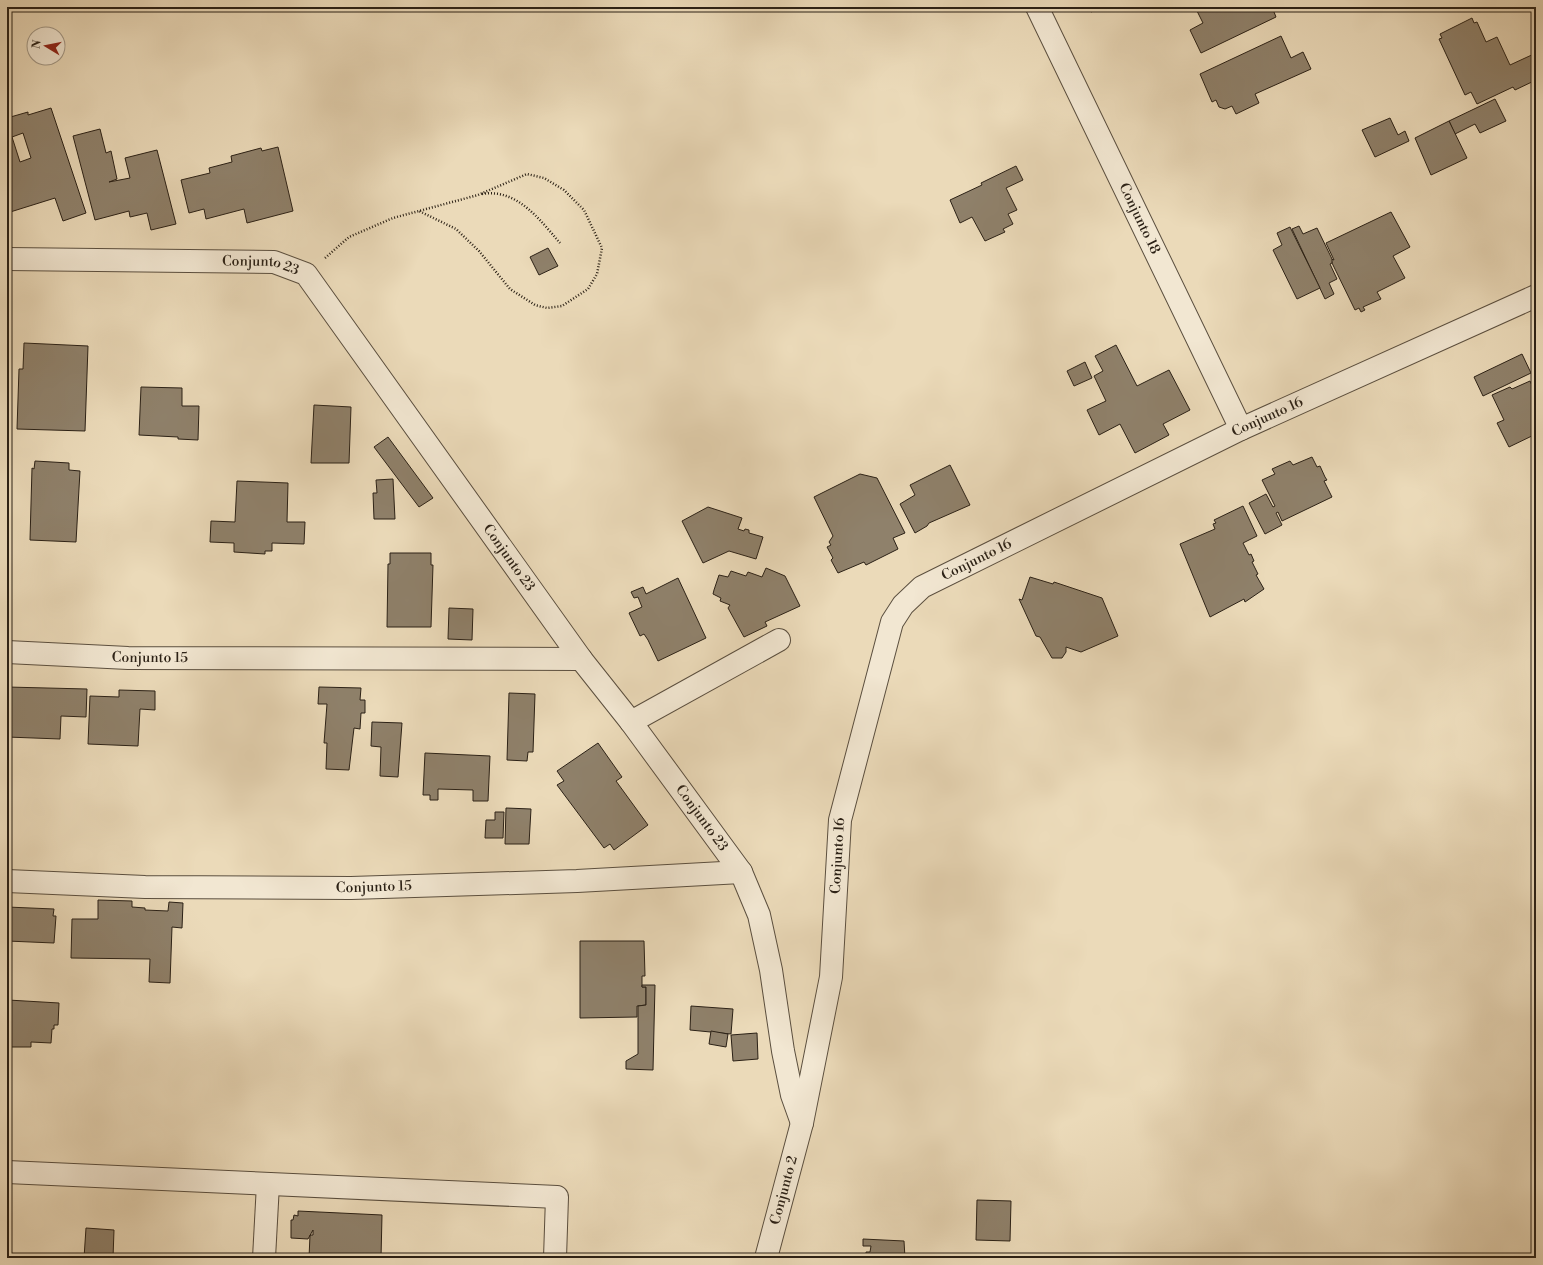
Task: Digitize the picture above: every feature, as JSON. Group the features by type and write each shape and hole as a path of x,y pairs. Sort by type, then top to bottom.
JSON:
{"street":[{"name":"Conjunto 18","path":"1037,7 1241,429"},
{"name":"Conjunto 23","path":"7,258 274,262 306,274 581,659 631,722 741,872 759,915 771,970 782,1051 792,1095 802,1123"},
{"name":"Conjunto 16","path":"802,1123 831,977 840,820 892,622 903,606 922,587 1241,429 1536,296"},
{"path":"631,722 779,640"},
{"name":"Conjunto 15","path":"7,652 128,658 581,659"},
{"name":"Conjunto 15","path":"7,881 145,887 351,888 577,881 741,872"},
{"name":"Conjunto 2","path":"766,1258 802,1123"},
{"path":"7,1172 557,1198 555,1258"},
{"path":"264,1258 268,1184"}],"path":[{"path":"419,211 456,229 479,252 510,289 535,305 547,308 562,306 588,289 597,274 602,248 584,210 564,190 544,178 527,174 478,195"},
{"path":"306,274 349,237 393,218 492,192 505,194 536,214 560,244"}],"building":[{"path":"1089,7 1102,7 1091,12"},
{"path":"1195,7 1272,7 1276,17 1201,53 1190,30 1203,23"},
{"path":"1472,18 1474,23 1477,22 1486,42 1497,37 1510,65 1536,53 1536,80 1515,90 1513,87 1477,104 1471,92 1465,95 1439,39 1442,38 1440,34"},
{"path":"1281,36 1291,58 1303,52 1311,69 1255,94 1259,103 1236,114 1232,106 1225,109 1219,107 1216,100 1212,102 1200,74"},
{"path":"1495,99 1506,121 1480,133 1475,124 1455,134 1449,121"},
{"path":"51,108 86,213 63,221 55,198 7,213 7,118 28,112 28,115","holes":["23,133 31,158 20,162 12,137"]},
{"path":"1390,118 1398,135 1405,131 1409,141 1375,157 1362,130"},
{"path":"1449,121 1467,158 1431,175 1415,138"},
{"path":"100,129 106,153 111,151 117,179 109,182 130,178 125,158 157,150 176,224 151,230 147,213 130,217 129,211 95,220 73,136"},
{"path":"278,147 293,211 247,223 244,209 206,219 204,209 189,213 181,180 210,173 209,168 232,162 231,156 261,148 262,151"},
{"path":"1016,166 1023,180 1006,188 1017,210 1008,214 1013,224 1003,229 1005,232 985,241 972,217 960,223 950,200 982,185 981,183"},
{"path":"1391,212 1410,247 1393,256 1405,278 1377,292 1381,299 1363,307 1365,310 1361,312 1359,308 1355,310 1332,263 1331,259 1334,260 1326,243"},
{"path":"1299,226 1303,234 1317,228 1332,259 1332,263 1330,264 1337,279 1329,283 1334,294 1325,299 1292,229"},
{"path":"1290,227 1320,288 1297,299 1273,250 1282,245 1277,233"},
{"path":"548,248 558,266 539,275 530,257"},
{"path":"24,343 88,346 85,431 17,429 19,369 23,369"},
{"path":"1116,345 1137,386 1169,370 1190,410 1163,424 1169,435 1135,453 1120,424 1099,435 1087,410 1106,401 1094,376 1103,371 1095,356"},
{"path":"1522,354 1531,373 1483,396 1474,377"},
{"path":"1085,362 1092,378 1074,386 1067,371"},
{"path":"1530,381 1534,390 1536,389 1536,434 1509,447 1497,423 1504,420 1492,395 1510,387 1512,389"},
{"path":"141,387 182,388 182,406 199,406 198,440 178,439 178,437 139,435"},
{"path":"314,405 351,407 349,463 311,463"},
{"path":"388,437 433,498 419,507 374,447"},
{"path":"1312,457 1317,467 1320,466 1327,480 1324,481 1332,497 1282,521 1278,512 1276,513 1282,525 1265,534 1249,503 1266,494 1273,507 1275,506 1262,480 1275,474 1272,469 1290,461 1293,465"},
{"path":"35,461 69,463 69,470 80,471 76,542 30,540 32,468 34,469"},
{"path":"950,465 970,505 929,523 927,526 915,533 900,504 915,495 910,485"},
{"path":"860,474 877,478 905,533 893,538 898,549 866,565 864,562 838,573 831,560 833,558 827,547 831,545 829,542 833,536 814,497"},
{"path":"393,479 395,519 374,519 373,493 377,493 376,480"},
{"path":"237,481 288,483 287,522 305,522 304,544 272,543 272,551 265,551 265,554 234,552 234,543 210,542 211,521 235,522"},
{"path":"1243,506 1257,536 1243,543 1249,555 1251,554 1254,561 1252,562 1258,574 1256,575 1264,589 1245,602 1244,599 1210,617 1180,544 1215,529 1213,524 1216,523 1214,520"},
{"path":"708,507 742,518 738,529 744,531 745,529 749,530 749,533 763,537 756,559 729,551 703,563 682,521"},
{"path":"390,553 431,553 431,565 433,565 431,627 387,627 388,564 390,564"},
{"path":"766,568 785,576 800,606 765,622 767,626 744,637 728,608 730,605 720,601 721,598 713,594 714,590 719,575 728,577 731,571 746,576 748,572 762,577"},
{"path":"1030,577 1053,584 1054,582 1102,598 1118,636 1081,652 1066,647 1066,652 1062,658 1052,658 1040,637 1036,636 1019,599 1022,600"},
{"path":"678,578 706,638 658,661 644,634 640,636 629,613 642,607 638,597 634,598 631,592 643,587 646,594"},
{"path":"449,608 473,609 472,640 448,639"},
{"path":"7,687 87,689 86,717 61,716 60,739 7,737"},
{"path":"319,687 361,688 360,700 365,700 365,713 361,713 360,729 354,728 349,770 326,769 327,743 324,743 327,704 318,704"},
{"path":"119,690 155,691 155,710 140,709 138,746 88,744 90,696 119,697"},
{"path":"509,693 535,694 533,752 528,752 527,761 507,760"},
{"path":"372,722 402,723 398,777 380,776 381,747 371,746"},
{"path":"598,743 622,777 616,781 648,825 614,850 610,844 604,848 557,785 564,781 557,771"},
{"path":"425,753 490,756 488,801 473,801 473,790 438,789 438,800 430,800 430,795 423,795"},
{"path":"506,808 531,809 529,844 505,844"},
{"path":"495,812 504,812 503,838 485,838 486,820 495,820"},
{"path":"98,900 132,901 132,907 145,908 145,910 168,911 169,902 183,903 182,928 172,927 170,983 149,982 150,959 71,958 72,919 98,919"},
{"path":"7,907 54,909 53,916 56,916 54,943 7,941"},
{"path":"580,941 644,941 645,976 642,976 642,987 646,987 646,1005 637,1006 637,1017 580,1018"},
{"path":"642,985 655,985 653,1070 626,1069 626,1061 638,1054 638,1006 646,1005 646,987 642,987"},
{"path":"8,1000 59,1003 58,1025 54,1025 54,1029 52,1029 51,1043 31,1042 31,1047 7,1047"},
{"path":"691,1006 733,1009 731,1034 690,1030"},
{"path":"711,1031 728,1034 726,1047 709,1044"},
{"path":"757,1033 758,1059 733,1061 731,1035"},
{"path":"977,1200 1011,1201 1010,1241 976,1240"},
{"path":"298,1211 382,1215 381,1258 309,1258 310,1235 308,1239 291,1238 291,1220 293,1220 294,1215 298,1216"},
{"path":"86,1228 114,1230 113,1258 84,1258"},
{"path":"863,1239 904,1241 905,1258 866,1258 866,1252 870,1252 871,1246 863,1246"}]}
